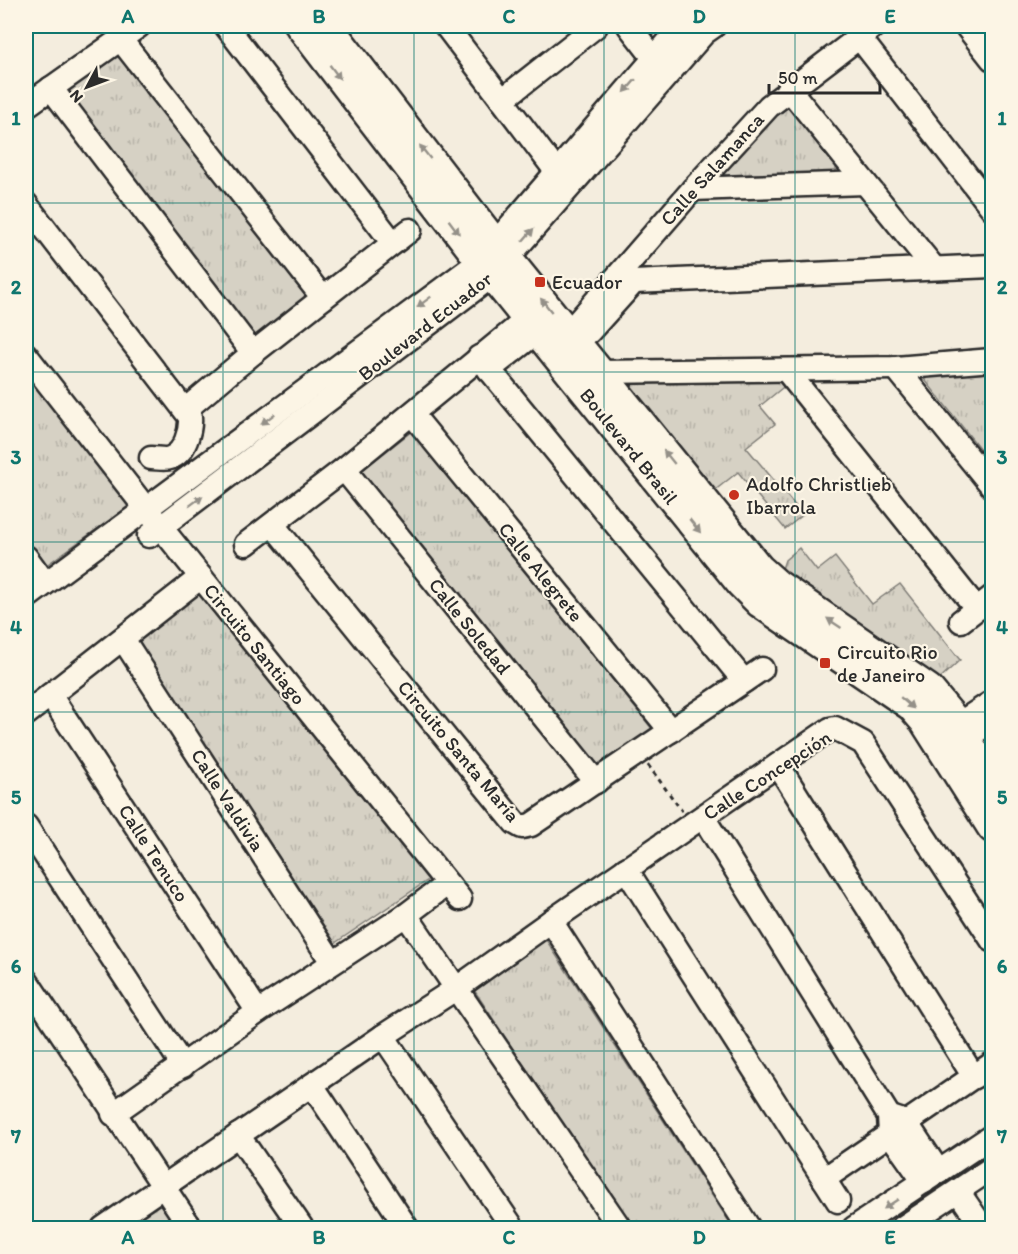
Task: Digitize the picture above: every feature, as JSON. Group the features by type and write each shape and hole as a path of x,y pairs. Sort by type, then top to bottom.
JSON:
{"main road":[{"name":"Boulevard Brasil","path":"300,26 494,260 573,339 768,578 929,689 961,731 993,780"},
{"name":"Boulevard Brasil","path":"328,26 494,260 532,326 749,593 760,603 911,706 924,721 993,828"}],"street":[{"path":"26,106 139,26"},
{"path":"185,410 253,353 402,237 226,26"},
{"path":"446,26 556,171"},
{"path":"502,100 596,26"},
{"path":"629,26 662,64"},
{"name":"Boulevard Ecuador","path":"26,598 45,583 148,523 494,260 662,64 682,26"},
{"name":"Boulevard Ecuador","path":"494,260 556,171 662,64 714,26"},
{"path":"966,26 993,59"},
{"path":"867,31 993,208"},
{"name":"Calle Salamanca","path":"573,339 624,281 693,189 769,106 867,31"},
{"path":"121,40 323,298"},
{"path":"51,88 253,353"},
{"path":"789,89 934,268"},
{"path":"693,189 865,183"},
{"path":"26,204 190,417 191,428 180,451 171,458 151,458"},
{"path":"624,281 993,266"},
{"path":"246,544 412,414 532,326"},
{"path":"26,355 148,523 196,582"},
{"path":"600,372 896,368 993,360"},
{"name":"Circuito Santa María","path":"273,525 515,822 522,827 531,825 753,675 484,363"},
{"path":"896,368 993,486"},
{"path":"786,370 977,609"},
{"name":"Calle Alegrete","path":"412,414 670,731"},
{"name":"Calle Soledad","path":"344,469 596,782"},
{"path":"26,557 45,583"},
{"name":"Circuito Santiago","path":"26,714 196,582 454,892 406,915 332,962 113,1114"},
{"name":"Calle Valdivia","path":"123,639 332,962"},
{"name":"Calle Tenuco","path":"50,695 258,1012"},
{"path":"961,731 993,702"},
{"path":"961,731 993,721"},
{"name":"Calle Concepción","path":"103,1228 457,988 830,729 835,728 863,743 993,940"},
{"path":"778,765 983,1071 895,1124 824,1179"},
{"path":"697,821 932,1177"},
{"path":"26,826 183,1066"},
{"path":"626,869 838,1201"},
{"path":"406,915 620,1228"},
{"path":"551,921 748,1228"},
{"path":"26,980 191,1228"},
{"path":"383,1036 513,1228"},
{"path":"312,1085 407,1228"},
{"path":"238,1136 302,1228"},
{"path":"854,1228 993,1136"},
{"path":"902,1228 993,1168"},
{"path":"958,1191 983,1228"}],"path":[{"path":"639,753 697,821"}],"green space":[{"path":"119,51 307,298 254,337 66,89"},
{"path":"786,103 836,165 836,172 722,175 721,174"},
{"path":"26,370 129,506 45,566 26,540"},
{"path":"992,373 992,464 921,375"},
{"path":"782,378 787,384 760,406 775,424 746,447 803,515 785,529 738,472 714,491 627,384"},
{"path":"412,431 653,730 597,767 360,472"},
{"path":"799,548 817,571 835,557 872,604 900,584 960,660 938,680 782,569 785,560"},
{"path":"197,592 428,880 335,943 136,638"},
{"path":"545,938 732,1226 729,1228 632,1228 472,987"},
{"path":"158,1200 177,1228 116,1228"}],"place":[{"name":"Ecuador","path":"540,282"},
{"name":"Adolfo Christlieb Ibarrola","path":"734,495"},
{"name":"Circuito Rio de Janeiro","path":"825,663"}]}
